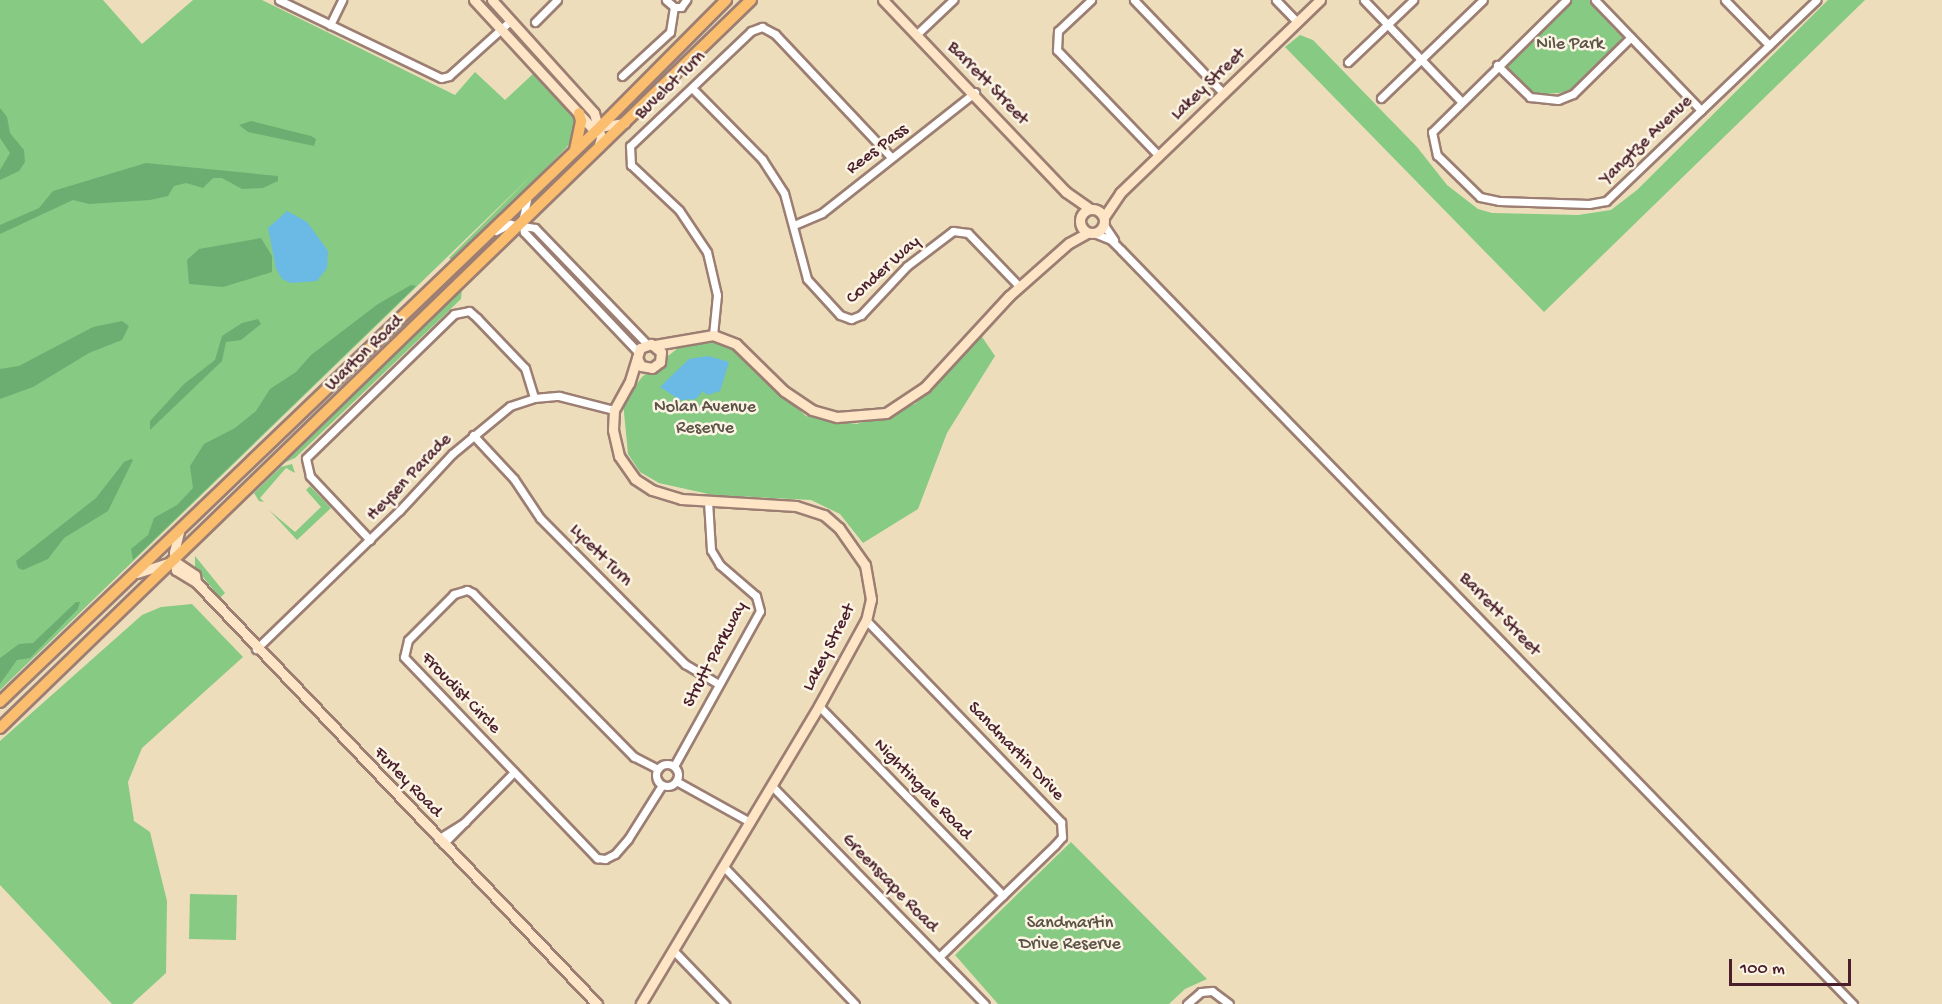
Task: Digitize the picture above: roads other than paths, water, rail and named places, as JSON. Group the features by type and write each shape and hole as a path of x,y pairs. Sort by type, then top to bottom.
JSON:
{"main road":[{"name":"Warton Road","path":"0,702 600,128 726,0"},
{"name":"Warton Road","path":"0,728 751,0"},
{"path":"575,151 581,121 579,113"},
{"path":"0,721 54,677"}],"street":[{"path":"279,0 441,78 501,32 510,21"},
{"path":"330,25 342,0"},
{"path":"474,0 501,32 592,128 627,122"},
{"path":"492,0 594,113 600,128 597,151"},
{"path":"535,22 557,0"},
{"path":"666,0 674,7 681,7 686,0"},
{"name":"Barrett Street","path":"883,0 975,93 1066,192 1092,209"},
{"path":"917,34 953,0"},
{"path":"1091,0 1058,31 1057,50 1159,156"},
{"path":"1134,0 1224,94"},
{"path":"1276,0 1297,22"},
{"name":"Lakey Street","path":"1069,243 1080,219 1092,209 1120,193 1320,0"},
{"path":"1364,0 1461,101"},
{"path":"1348,62 1413,0"},
{"path":"1381,98 1483,0"},
{"name":"Yangtze Avenue","path":"1566,0 1497,65 1432,132 1432,147 1473,191 1499,201 1589,204 1606,201 1816,0"},
{"path":"1595,0 1701,110"},
{"path":"1725,0 1769,45"},
{"path":"622,76 670,32 674,7"},
{"name":"Buvelot Turn","path":"713,335 717,295 706,252 679,210 631,165 630,146 751,31 762,27 775,34 890,156"},
{"path":"1497,65 1530,97 1558,100 1573,94 1631,37"},
{"name":"Conder Way","path":"692,88 762,159 784,193 807,279 845,317 861,315 907,266 953,231 968,233 1019,286"},
{"name":"Rees Pass","path":"794,225 822,213 890,156 938,125 975,93"},
{"name":"Barrett Street","path":"1066,192 1080,219"},
{"name":"Lakey Street","path":"713,335 736,344 784,391 812,410 837,417 886,413 925,387 1019,286 1069,243 1090,233 1104,221 1120,193"},
{"path":"530,194 522,224 529,238 649,369"},
{"path":"1092,209 1104,221"},
{"path":"1080,219 1090,233"},
{"name":"Barrett Street","path":"1104,221 1121,250"},
{"path":"486,236 510,224 522,224 539,231 651,344 661,359"},
{"name":"Barrett Street","path":"1090,233 1111,240 1121,250 1853,1004"},
{"path":"370,540 310,476 306,458 454,314 469,311 525,368 534,398"},
{"path":"614,410 629,383 637,355 651,344 677,343 713,335"},
{"path":"629,383 661,359 677,343"},
{"name":"Heysen Parade","path":"256,649 370,540 473,435 510,406 534,398 580,398 614,410"},
{"name":"Lakey Street","path":"614,410 613,430 620,456 635,479 652,490 681,499 796,506 833,521 869,574 871,599 866,620 819,706 645,1004"},
{"name":"Lycett Turn","path":"473,435 514,479 540,518 685,664 718,684"},
{"name":"Strutt Parkway","path":"674,766 718,684 757,619 761,602 714,556 708,501"},
{"path":"135,574 174,561 179,532"},
{"name":"Furley Road","path":"174,561 176,570 196,582 256,649 597,1004"},
{"name":"Froudist Circle","path":"658,769 634,757 467,590 454,594 408,640 404,657 592,854 605,859 628,839 662,784"},
{"name":"Sandmartin Drive","path":"866,620 1061,822 1062,837 939,957"},
{"name":"Nightingale Road","path":"819,706 1003,895"},
{"path":"676,780 674,766 664,765 658,769 656,776 662,784 676,780 750,822"},
{"path":"441,842 465,822 514,772"},
{"name":"Greenscape Road","path":"771,785 985,1004"},
{"path":"724,868 855,1004"},
{"path":"674,951 725,1004"},
{"path":"1186,1004 1201,992 1212,990 1229,1004"},
{"name":"Lakey Street","path":"641,1004 649,994"}],"water":[{"path":"287,211 307,222 328,251 327,268 317,281 291,283 282,279 276,268 268,228"},
{"path":"708,356 729,362 720,391 707,395 703,391 696,399 680,400 660,387 689,359"}],"park label":[{"name":"Nile Park","path":"1570,45"},
{"name":"Nolan Avenue Reserve","path":"705,419"},
{"name":"Sandmartin Drive Reserve","path":"1070,935"}]}
